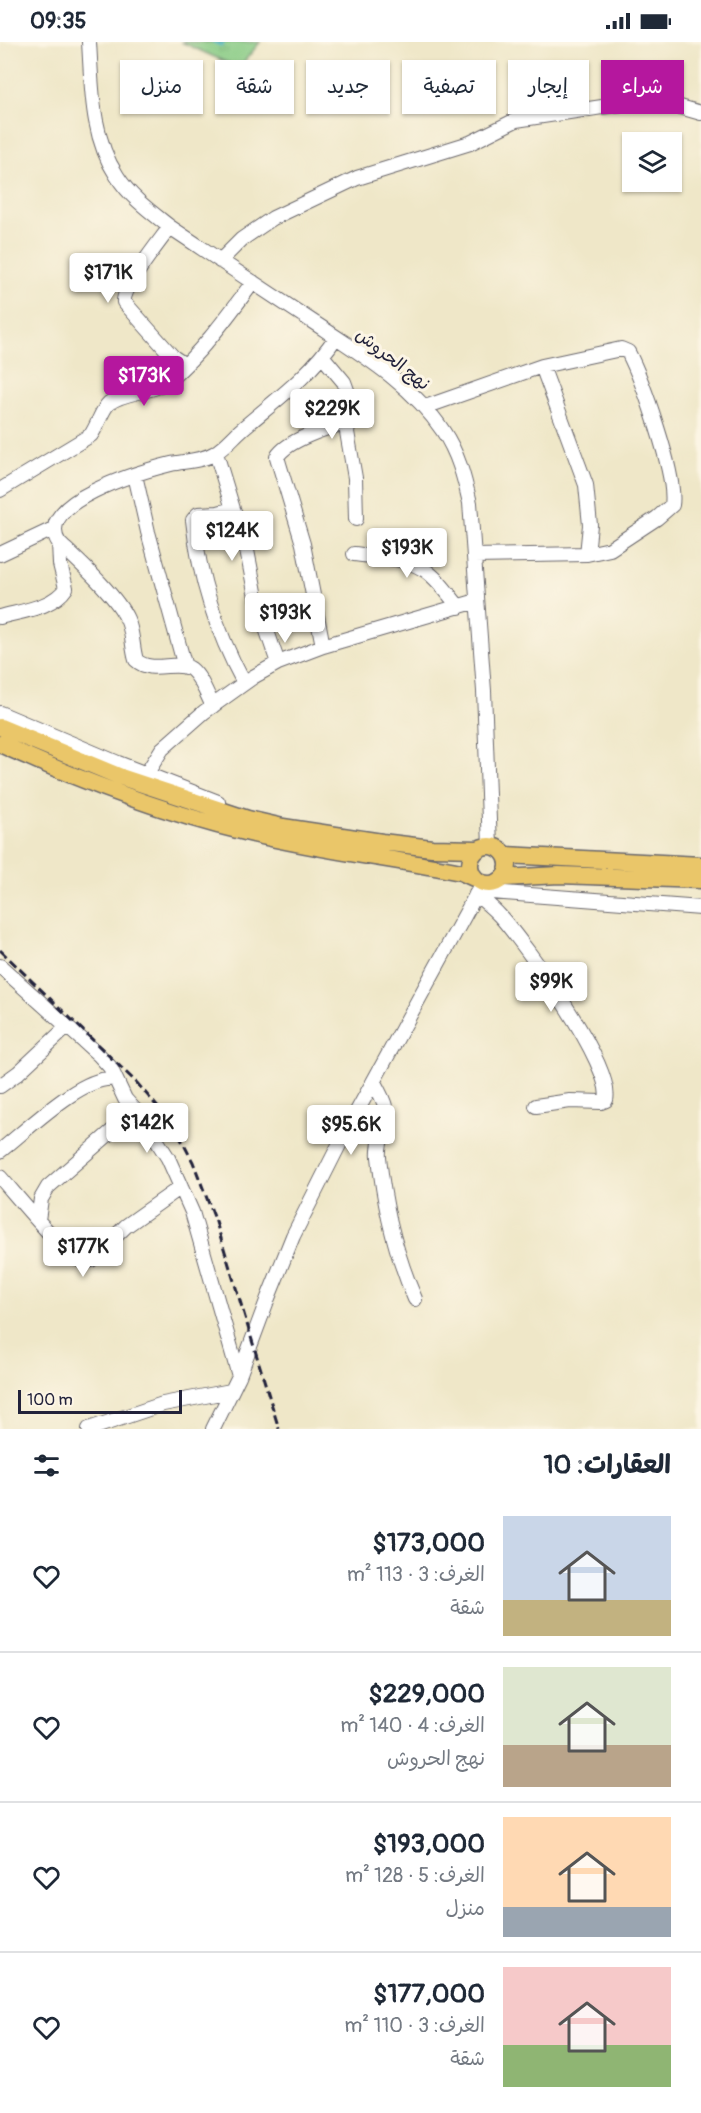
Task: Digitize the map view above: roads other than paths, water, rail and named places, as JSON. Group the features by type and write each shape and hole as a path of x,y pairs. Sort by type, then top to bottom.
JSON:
{"main road":[{"path":"0,727 121,777 249,819 283,827 432,848 496,847 505,855 508,867 503,878 496,883 477,886 456,871 306,846 244,832 175,813 87,782 0,744"},
{"path":"477,886 469,866 473,854 484,847"},
{"path":"505,855 701,865"},
{"path":"503,878 559,875 701,880"}],"street":[{"name":"نهج الحروش","path":"89,42 95,116 100,138 117,176 129,191 144,207 170,227 336,337 406,389 425,407 444,431 458,457 470,503 484,691 484,847"},
{"path":"220,261 242,239 273,218 309,200 357,178 470,143 516,120 642,101 659,101 701,113"},
{"path":"170,227 128,287 123,298 128,308 173,357 185,365"},
{"path":"0,490 91,435 103,411 111,402 156,388 167,382 214,334 253,282"},
{"path":"213,706 192,670 185,667 163,668 139,663 134,654 128,620 123,611 107,591 59,543 54,536 53,529 60,515 73,502 93,492 135,475 216,453 240,430 291,389 324,357 336,337"},
{"path":"425,407 542,366 621,349 628,352 638,371 665,459 672,491 672,505 657,518 610,549 587,555 474,556"},
{"path":"324,357 344,382 348,393 350,414 347,423 348,448 355,478 356,519"},
{"path":"542,366 586,485 590,525 587,555"},
{"path":"323,646 303,543 277,457 290,445 347,423"},
{"path":"216,453 232,509 244,535 257,602 278,663"},
{"path":"135,475 185,667"},
{"path":"232,509 218,513 198,514 193,520 210,604 227,651 244,683"},
{"path":"0,554 53,529"},
{"path":"0,616 36,608 61,596 66,588 60,564 59,543"},
{"path":"354,554 394,560 424,569 459,607"},
{"path":"147,773 162,749 213,706 244,683 278,663 323,646 477,601"},
{"path":"0,713 118,763 226,805 249,819"},
{"path":"477,886 701,908"},
{"path":"213,1429 239,1376 293,1236 344,1135 477,886"},
{"path":"477,886 534,959 588,1045 608,1094 606,1100 601,1102 570,1101 536,1106"},
{"path":"0,966 110,1067 125,1099 156,1138 182,1187 192,1212 239,1376"},
{"path":"0,1086 18,1073 67,1027"},
{"path":"0,1151 80,1088 103,1079 114,1079"},
{"path":"374,1082 386,1113 378,1154 388,1207 396,1246 415,1299"},
{"path":"38,1221 41,1199 48,1187 135,1111"},
{"path":"0,1177 38,1221 70,1253 84,1262 91,1260 126,1226 182,1187"},
{"path":"89,1429 163,1404 231,1391"}],"waterway":[{"path":"214,42 221,45 224,42"}],"railway":[{"path":"0,950 137,1083 181,1139 193,1162 216,1222 279,1429"}]}
